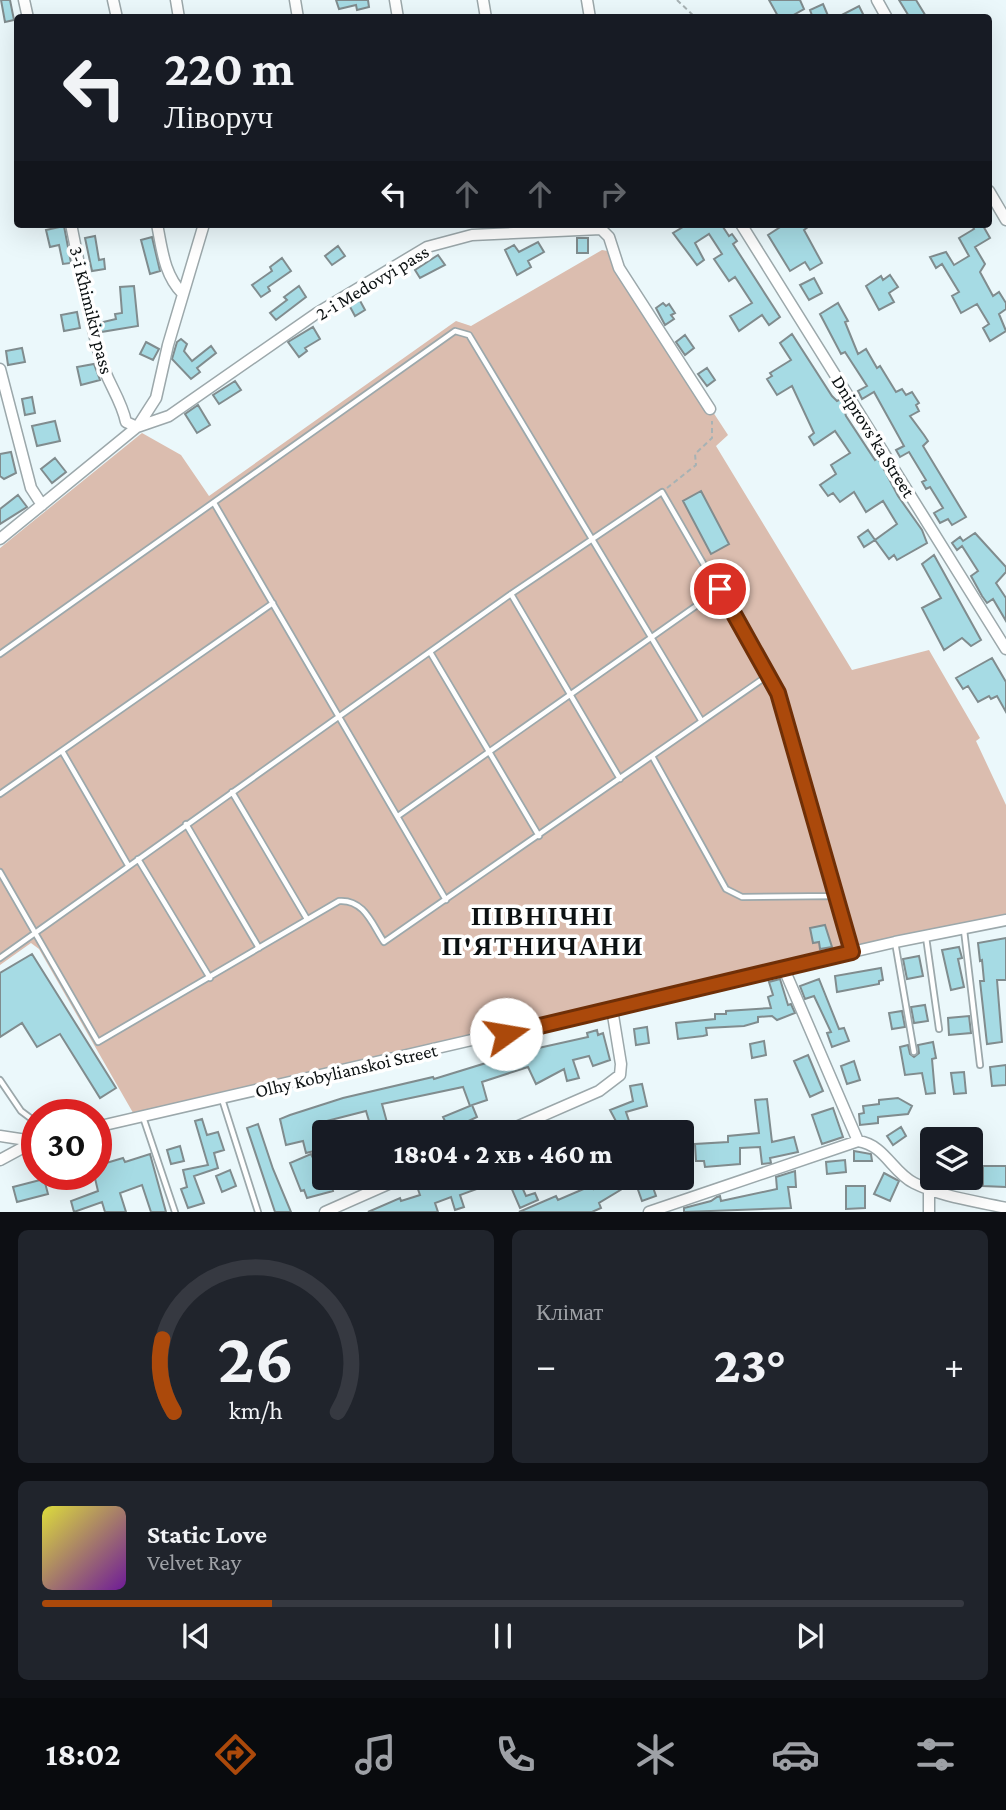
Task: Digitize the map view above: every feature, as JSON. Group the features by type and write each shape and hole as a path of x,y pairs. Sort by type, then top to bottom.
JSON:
{"street":[{"path":"992,196 1006,220"},
{"name":"3-i Khimikiv pass","path":"72,228 100,359 110,386 121,400 126,422 137,427"},
{"path":"158,228 165,265 174,285 183,294"},
{"path":"137,427 156,398 203,228"},
{"name":"2-i Medovyi pass","path":"0,539 137,427 169,416 317,313 427,247 472,235 574,228"},
{"name":"2-i Medovyi pass","path":"595,228 601,229 609,237 619,268 710,409"},
{"name":"Dniprovs'ka Street","path":"743,228 1006,649"},
{"path":"0,369 31,488 42,505"},
{"name":"Olhy Kobylianskoi Street","path":"112,1123 895,942 1006,920"},
{"path":"783,969 858,1141"},
{"path":"533,1120 599,1091 620,1075 621,1065 612,1009"},
{"path":"0,1136 21,1139"},
{"path":"649,1212 858,1141 873,1143 911,1182 920,1186"},
{"path":"0,1160 21,1149"},
{"path":"325,1212 375,1190"},
{"path":"929,1212 929,1190 1006,1208"}],"lane":[{"path":"0,654 454,331 469,335 701,720"},
{"path":"0,958 511,594 662,492 778,693 852,952"},
{"path":"214,503 446,900"},
{"path":"398,816 720,589"},
{"path":"511,594 620,779"},
{"path":"0,794 273,603"},
{"path":"430,652 539,836"},
{"path":"0,872 98,1042 332,904 353,901 360,905 384,942 767,676"},
{"path":"62,751 128,865"},
{"path":"652,756 726,889 742,897 834,896"},
{"path":"232,792 307,919"},
{"path":"186,824 259,948"},
{"path":"138,859 210,978"},
{"path":"963,928 980,1065"},
{"path":"926,935 939,1029"},
{"path":"895,942 914,1052"},
{"path":"0,1080 21,1111"},
{"path":"222,1099 258,1212"},
{"path":"143,1116 175,1212"}],"path":[{"path":"677,0 692,14"},
{"path":"662,492 696,465 695,454 710,442 714,432 710,409"}],"shaded area":[{"path":"602,250 613,252 619,268 728,435 716,446 852,670 929,650 980,738 976,741 1006,805 1006,920 136,1118 39,949 31,943 0,965 0,548 142,433 181,455 209,496 456,321 471,326"}],"building":[{"path":"1,0 10,0 14,20 5,22"},
{"path":"336,0 368,0 369,7 357,10 356,5 339,9"},
{"path":"769,0 800,0 804,9 795,14 777,14"},
{"path":"899,0 916,0 925,14 908,14"},
{"path":"823,4 827,14 812,14 810,10"},
{"path":"859,6 863,14 844,14"},
{"path":"64,228 71,263 63,264 59,245 50,247 46,230"},
{"path":"681,228 724,228 729,236 732,234 737,241 733,244 780,317 769,325 762,315 739,331 730,316 752,303 735,277 729,281 714,259 722,254 709,234 695,243 704,260 697,265 673,233"},
{"path":"779,228 807,228 804,230 822,263 810,270 805,262 790,271 768,235"},
{"path":"984,228 990,238 975,247 985,264 980,272 993,296 999,292 1006,303 1006,309 999,314 1006,331 990,341 983,328 989,324 977,304 961,313 952,296 959,292 942,264 936,268 930,257 946,252 954,265 969,256 959,238 974,229"},
{"path":"95,236 99,260 104,259 105,269 92,271 85,238"},
{"path":"152,237 160,271 150,274 141,240"},
{"path":"577,238 588,238 588,253 577,253"},
{"path":"538,242 544,252 528,261 531,267 517,275 505,250 514,245 519,252"},
{"path":"338,246 345,256 332,265 325,256"},
{"path":"438,255 445,265 420,278 415,270"},
{"path":"282,258 291,271 268,287 270,291 261,297 252,285 272,271 270,267"},
{"path":"890,275 898,287 889,293 894,302 879,310 866,286 881,276 883,280"},
{"path":"814,278 822,293 809,300 800,285"},
{"path":"134,286 138,326 101,332 99,323 116,319 115,314 122,313 120,287"},
{"path":"299,286 306,297 276,320 270,313 287,300 284,297"},
{"path":"358,297 365,310 355,316 348,303"},
{"path":"663,303 666,306 669,304 675,313 671,315 674,319 665,325 656,308"},
{"path":"838,303 848,321 845,322 858,354 866,349 896,392 902,389 906,395 912,392 919,403 916,405 919,411 910,416 928,441 923,446 966,517 952,525 948,519 940,523 934,513 943,508 930,487 926,489 922,482 926,480 909,452 900,457 896,450 904,446 874,392 862,399 858,391 867,386 845,352 841,354 820,314"},
{"path":"77,312 80,328 64,331 61,315"},
{"path":"313,327 320,339 305,348 307,351 299,357 288,342"},
{"path":"792,334 832,396 837,401 841,399 846,416 875,460 878,458 898,496 922,530 927,543 897,560 894,555 889,559 875,540 897,524 883,501 866,512 854,492 840,502 833,493 828,496 820,485 836,474 831,465 850,453 835,431 814,445 809,437 814,433 792,386 777,395 767,379 772,376 770,373 791,360 780,343"},
{"path":"685,335 694,348 685,355 676,342"},
{"path":"181,339 187,344 184,351 192,361 211,346 216,353 197,368 200,372 191,379 172,359 177,342"},
{"path":"146,342 159,349 153,360 140,354"},
{"path":"22,348 25,362 8,365 6,351"},
{"path":"94,364 100,380 81,385 77,367"},
{"path":"707,368 715,380 707,386 698,374"},
{"path":"235,381 241,390 219,404 213,395"},
{"path":"32,397 35,413 25,415 22,399"},
{"path":"198,405 210,425 197,433 185,414"},
{"path":"55,421 60,441 37,446 32,426"},
{"path":"11,452 16,473 4,479 0,476 0,454"},
{"path":"55,458 66,472 52,483 41,469"},
{"path":"701,491 729,544 711,554 683,501"},
{"path":"18,495 27,507 0,524 0,509"},
{"path":"868,530 875,540 864,547 858,537"},
{"path":"975,533 1006,567 1006,572 996,583 1006,598 1006,621 993,599 987,603 982,596 971,576 978,571 962,546 957,550 952,543 960,537 963,541"},
{"path":"934,555 981,640 971,646 962,638 944,650 922,608 941,598 922,564"},
{"path":"992,658 1006,682 1006,712 997,696 991,699 989,696 978,702 968,686 963,689 956,678"},
{"path":"825,925 832,947 820,949 819,942 813,943 810,928"},
{"path":"1006,938 1006,980 997,980 1002,1042 987,1044 980,981 984,981 978,943"},
{"path":"959,947 962,958 958,959 964,987 951,990 942,950"},
{"path":"32,954 116,1088 100,1098 60,1034 37,1047 22,1023 0,1037 0,973"},
{"path":"919,956 923,976 907,979 903,959"},
{"path":"881,968 883,980 879,981 879,984 837,992 835,976"},
{"path":"780,979 788,1005 791,1004 795,1013 777,1020 772,1016 758,1017 758,1022 744,1026 706,1028 707,1035 678,1039 676,1023 715,1019 715,1014 726,1014 726,1011 771,1008 768,997 773,995 769,982"},
{"path":"819,979 839,1029 844,1028 849,1041 832,1047 827,1033 831,1032 814,996 805,999 800,986"},
{"path":"925,1005 928,1021 914,1023 911,1007"},
{"path":"902,1011 905,1027 892,1029 889,1013"},
{"path":"969,1016 971,1033 949,1035 948,1018"},
{"path":"647,1027 649,1043 636,1045 634,1029"},
{"path":"597,1030 598,1035 603,1033 610,1060 593,1066 589,1056 573,1060 579,1078 567,1081 564,1069 536,1084 528,1067 482,1082 487,1100 472,1105 477,1117 471,1120 444,1120 443,1117 470,1106 463,1087 382,1104 386,1120 369,1120 366,1111 331,1120 312,1120 312,1152 306,1153 303,1141 286,1145 280,1119 290,1115 343,1098 433,1077 434,1079 525,1051 588,1037 587,1033"},
{"path":"764,1041 766,1055 752,1058 750,1044"},
{"path":"933,1042 936,1058 932,1059 935,1093 926,1094 922,1073 905,1075 900,1047 908,1045 910,1054 914,1057 919,1053 918,1045"},
{"path":"808,1055 823,1091 810,1097 794,1061"},
{"path":"854,1061 860,1080 847,1084 841,1066"},
{"path":"1006,1065 1006,1085 992,1086 990,1067"},
{"path":"964,1072 966,1093 954,1094 951,1073"},
{"path":"642,1084 647,1106 626,1112 629,1120 615,1120 610,1110 633,1101 630,1086"},
{"path":"898,1098 912,1106 908,1114 878,1117 878,1123 860,1125 859,1114 864,1113 863,1106 879,1104 879,1100"},
{"path":"767,1099 772,1142 794,1137 798,1152 770,1158 771,1163 762,1164 760,1147 740,1148 740,1164 705,1167 704,1161 696,1161 695,1144 728,1142 728,1136 759,1133 755,1100"},
{"path":"833,1108 843,1137 822,1144 812,1115"},
{"path":"202,1119 207,1135 218,1132 224,1150 214,1153 218,1168 194,1176 204,1203 188,1208 181,1189 187,1187 183,1170 208,1165 195,1121"},
{"path":"258,1124 291,1212 275,1212 247,1128"},
{"path":"901,1127 906,1136 893,1145 887,1136"},
{"path":"180,1146 184,1161 171,1164 167,1150"},
{"path":"854,1151 871,1154 872,1161 854,1161"},
{"path":"150,1154 166,1212 151,1212 142,1185 120,1193 126,1212 105,1212 102,1202 74,1212 71,1201 98,1190 112,1190 112,1161 123,1158 125,1162"},
{"path":"311,1154 312,1190 333,1191 307,1198 304,1190 301,1191 290,1163"},
{"path":"845,1160 846,1172 827,1174 826,1162"},
{"path":"983,1166 1006,1166 1006,1187 983,1186"},
{"path":"230,1170 236,1186 222,1192 216,1176"},
{"path":"795,1171 796,1187 788,1187 791,1208 684,1212 684,1208 720,1196 721,1201 777,1189 776,1177"},
{"path":"884,1173 899,1181 890,1201 874,1194"},
{"path":"21,1185 21,1190 47,1190 48,1194 17,1202 13,1187"},
{"path":"846,1186 865,1186 865,1208 846,1209"},
{"path":"418,1190 474,1190 460,1195 464,1207 455,1210 451,1197 435,1203 438,1212 368,1212 400,1198 401,1201 420,1195"},
{"path":"512,1190 523,1190 526,1196 535,1193 538,1200 520,1208"},
{"path":"581,1190 620,1190 599,1203 601,1208 592,1212 519,1212 556,1196 558,1200"},
{"path":"638,1190 654,1190 656,1196 642,1201"}],"district":[{"name":"ПІВНІЧНІ П'ЯТНИЧАНИ","path":"543,931"}],"route":[{"path":"506,1034 852,952 778,693 720,589"}]}
